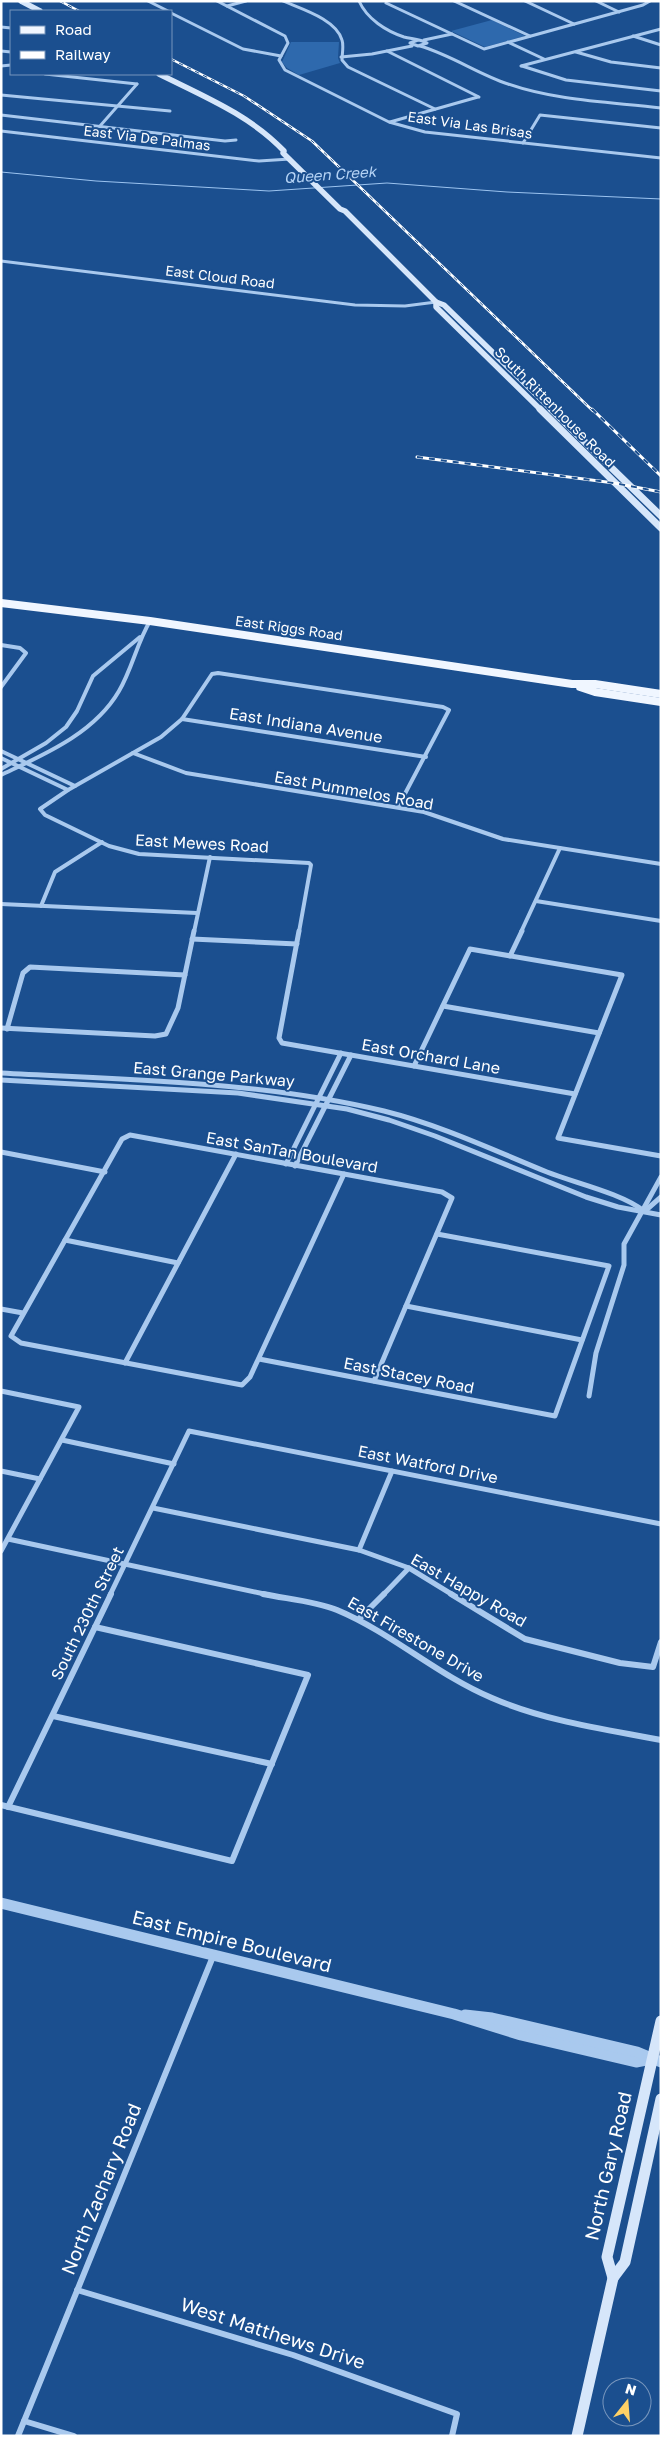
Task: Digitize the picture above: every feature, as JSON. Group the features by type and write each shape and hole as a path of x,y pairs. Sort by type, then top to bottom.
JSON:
{"main road":[{"path":"22,1 38,10"},
{"name":"South Rittenhouse Road","path":"161,75 248,120 272,138 284,151 283,153 327,192"},
{"name":"South Rittenhouse Road","path":"284,151 289,152 313,175 340,209 345,211 436,302 444,305 661,516"},
{"name":"South Rittenhouse Road","path":"436,302 436,307 661,528"},
{"name":"East Riggs Road","path":"1,602 150,621 572,684 595,684 661,694"},
{"name":"East Riggs Road","path":"572,684 595,692 661,702"},
{"name":"North Gary Road","path":"577,2436 614,2278 607,2257 656,2061 661,2022"},
{"path":"614,2278 625,2262 661,2098"}],"street":[{"path":"148,1 166,10"},
{"path":"172,13 243,49 281,56 288,44 285,36 216,1"},
{"path":"226,6 246,1"},
{"path":"283,1 336,29 342,40 341,57 348,67 435,109"},
{"path":"359,1 366,14 374,20 406,37 420,40 427,44 430,49"},
{"path":"394,1 386,3 484,49 620,12 650,1"},
{"path":"454,1 530,36"},
{"path":"525,1 575,24"},
{"path":"596,1 620,12"},
{"path":"661,28 522,66 566,80 661,91"},
{"path":"341,57 387,52 420,40 434,39 453,34"},
{"path":"632,36 661,45"},
{"path":"406,37 410,43 430,49 491,78 531,90 568,98 661,108"},
{"path":"403,47 427,44 434,39"},
{"path":"508,42 545,59"},
{"path":"574,51 611,62 661,68"},
{"path":"387,52 479,97 389,122"},
{"name":"East Via Las Brisas","path":"281,56 279,62 285,70 389,122 425,132 661,158"},
{"path":"54,75 137,84 100,126"},
{"path":"1,95 170,112"},
{"path":"1,115 225,141 236,140"},
{"path":"523,143 540,115 661,128"},
{"name":"East Via De Palmas","path":"1,131 259,161 290,159"},
{"name":"East Cloud Road","path":"1,261 355,305 405,306 436,302"},
{"path":"1,769 46,743 66,727 77,711 93,676 140,636 150,621"},
{"path":"1,775 19,767 77,734 108,705 120,689 139,643 140,636"},
{"path":"1,645 26,650 26,653 1,687"},
{"path":"1,758 68,790 161,737 182,719 215,673 447,708 449,713 398,807"},
{"name":"East Indiana Avenue","path":"182,719 426,757"},
{"path":"1,751 75,786"},
{"name":"East Pummelos Road","path":"133,753 179,772 398,807 424,812 503,840 661,864"},
{"name":"East Mewes Road","path":"68,790 40,809 44,815 121,850 139,854 301,861 309,863 311,865 297,944"},
{"path":"41,906 55,872 71,860 102,842"},
{"path":"510,956 560,848"},
{"path":"185,974 30,967 23,973 4,1028 163,1036 169,1031 178,1008 210,857"},
{"path":"536,901 661,921"},
{"path":"1,904 197,914"},
{"path":"192,939 297,944"},
{"name":"East Orchard Lane","path":"297,944 279,1038 282,1043 575,1094"},
{"path":"414,1066 470,949 622,975 558,1138 661,1156"},
{"path":"443,1006 599,1033"},
{"path":"286,1164 341,1053"},
{"path":"295,1166 351,1055"},
{"name":"East Grange Parkway","path":"1,1073 241,1086 328,1099 386,1112 442,1130 570,1182 634,1204 644,1211"},
{"name":"East Grange Parkway","path":"1,1080 238,1093 349,1110 404,1125 453,1142 592,1198 633,1210 661,1215"},
{"name":"East SanTan Boulevard","path":"105,1172 122,1139 130,1135 344,1174 449,1194 452,1198 437,1234"},
{"path":"1,1152 105,1172 11,1336 14,1340 242,1385 250,1377 259,1359 344,1174"},
{"path":"125,1363 236,1154"},
{"path":"589,1396 596,1353 624,1264 624,1244 644,1211 647,1199 661,1176"},
{"path":"644,1211 661,1197"},
{"path":"374,1381 406,1306 437,1234 608,1266 582,1340 406,1306"},
{"path":"65,1240 178,1263"},
{"path":"1,1309 23,1314"},
{"name":"East Stacey Road","path":"259,1359 555,1416 582,1340"},
{"path":"1,1391 79,1407 1,1551"},
{"name":"South 230th Street","path":"4,1806 52,1716 190,1431"},
{"name":"East Watford Drive","path":"190,1431 661,1524"},
{"path":"62,1440 174,1464"},
{"path":"1,1471 40,1479"},
{"path":"359,1550 392,1471"},
{"name":"East Happy Road","path":"153,1508 359,1550 409,1568 525,1638 611,1661 653,1668 661,1642"},
{"name":"East Firestone Drive","path":"8,1539 335,1609 359,1619 470,1688 518,1708 661,1740"},
{"path":"359,1619 409,1568"},
{"path":"4,1806 232,1861 308,1675 95,1627"},
{"path":"52,1716 272,1764"},
{"name":"East Empire Boulevard","path":"1,1904 214,1954 454,2014 488,2027 553,2043 636,2062 656,2061"},
{"name":"North Zachary Road","path":"18,2436 214,1954"},
{"name":"West Matthews Drive","path":"77,2290 242,2339 364,2379 457,2414 452,2436"},
{"path":"24,2421 74,2436"}],"shaded area":[{"path":"492,20 525,36 485,47 451,31"},
{"path":"291,42 339,42 338,58 340,63 299,75 287,68 282,62"}],"waterway":[{"name":"Queen Creek","path":"1,172 96,181 269,191 387,183 507,192 661,199"}],"railway":[{"path":"60,1 77,10"},
{"path":"172,60 244,96 312,141 593,411"},
{"path":"592,409 661,476"},
{"path":"417,457 614,483 661,492"}]}
